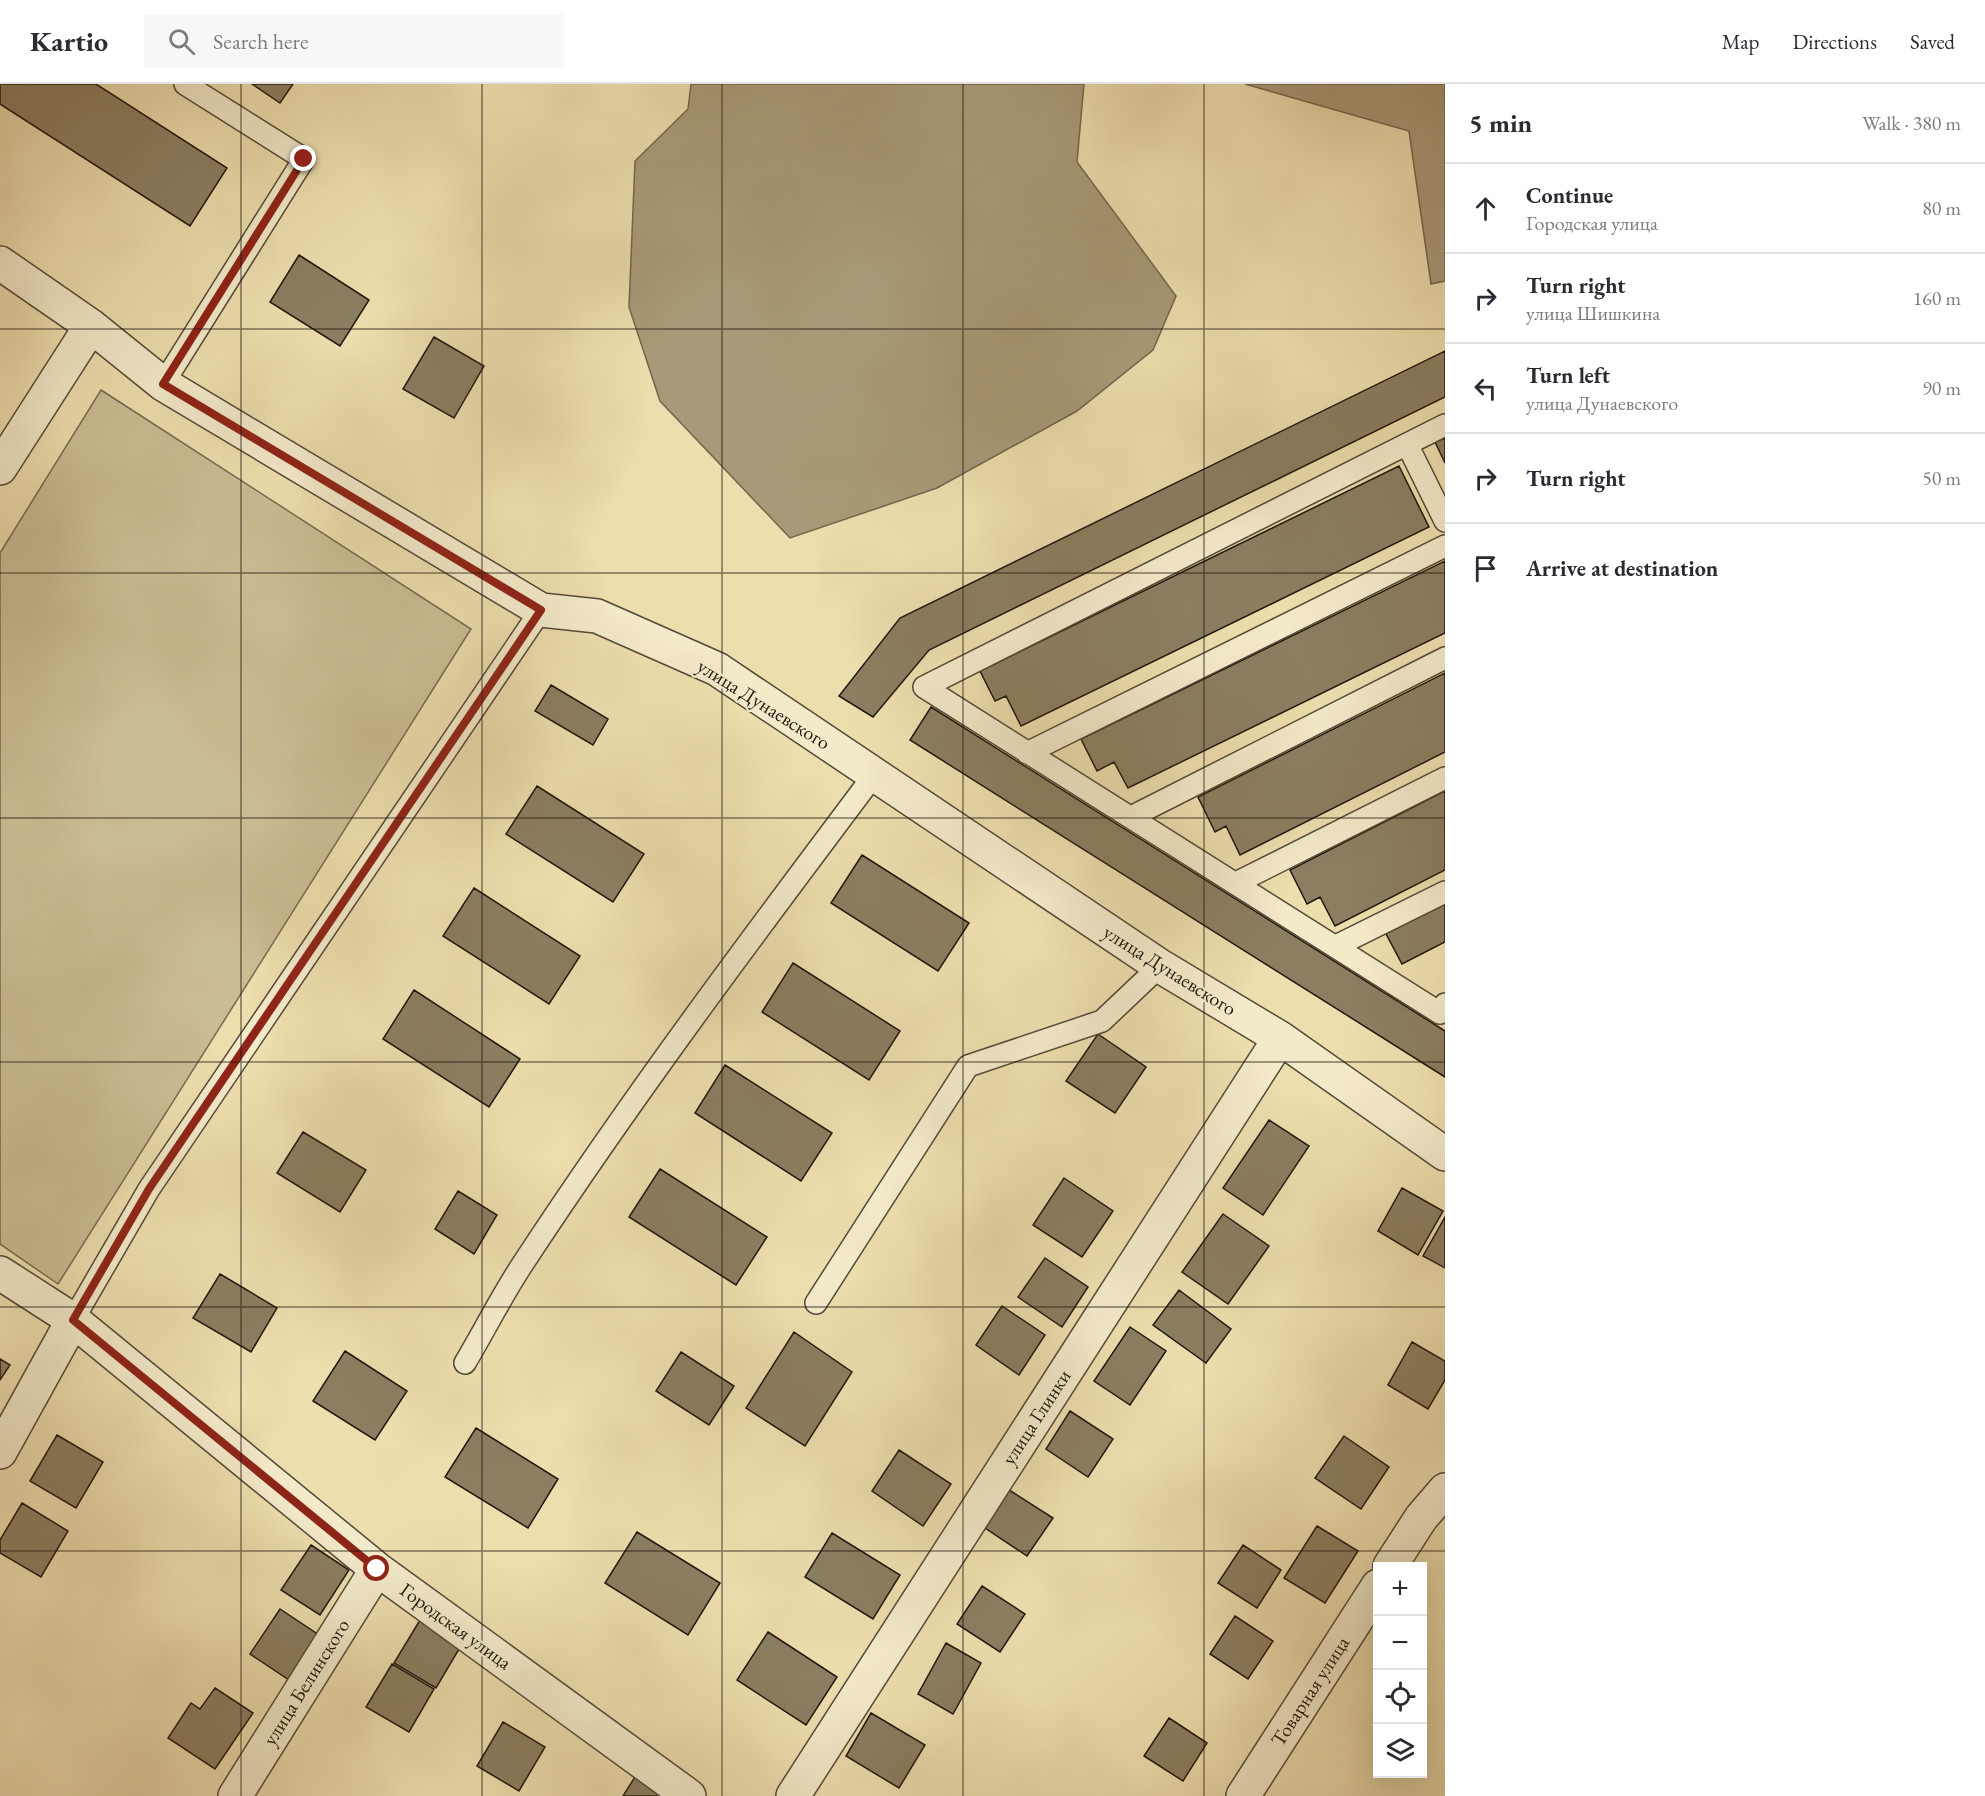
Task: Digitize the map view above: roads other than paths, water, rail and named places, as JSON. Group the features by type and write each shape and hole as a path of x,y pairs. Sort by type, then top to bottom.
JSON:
{"street":[{"name":"улица Дунаевского","path":"0,263 90,326 163,384 541,610 597,616 717,669 1160,966 1280,1038 1445,1154"},
{"path":"0,468 90,326"},
{"name":"улица Глинки","path":"793,1796 1280,1038"},
{"name":"Городская улица","path":"0,1273 73,1320 377,1569 689,1796"},
{"path":"0,1452 73,1320"},
{"path":"1393,1562 1421,1518 1445,1490"},
{"name":"улица Белинского","path":"236,1796 377,1569"},
{"name":"Товарная улица","path":"1243,1796 1373,1592"}],"lane":[{"path":"163,384 304,159 185,84"},
{"path":"1445,425 924,687 1440,1013 1445,1004"},
{"path":"1407,444 1445,521"},
{"path":"1027,753 1445,546"},
{"path":"73,1320 149,1189 541,610"},
{"path":"1131,817 1445,658"},
{"path":"465,1363 521,1267 640,1091 874,775"},
{"path":"1236,883 1445,778"},
{"path":"1336,946 1445,892"},
{"path":"816,1303 968,1066 1102,1021 1160,966"}]}
